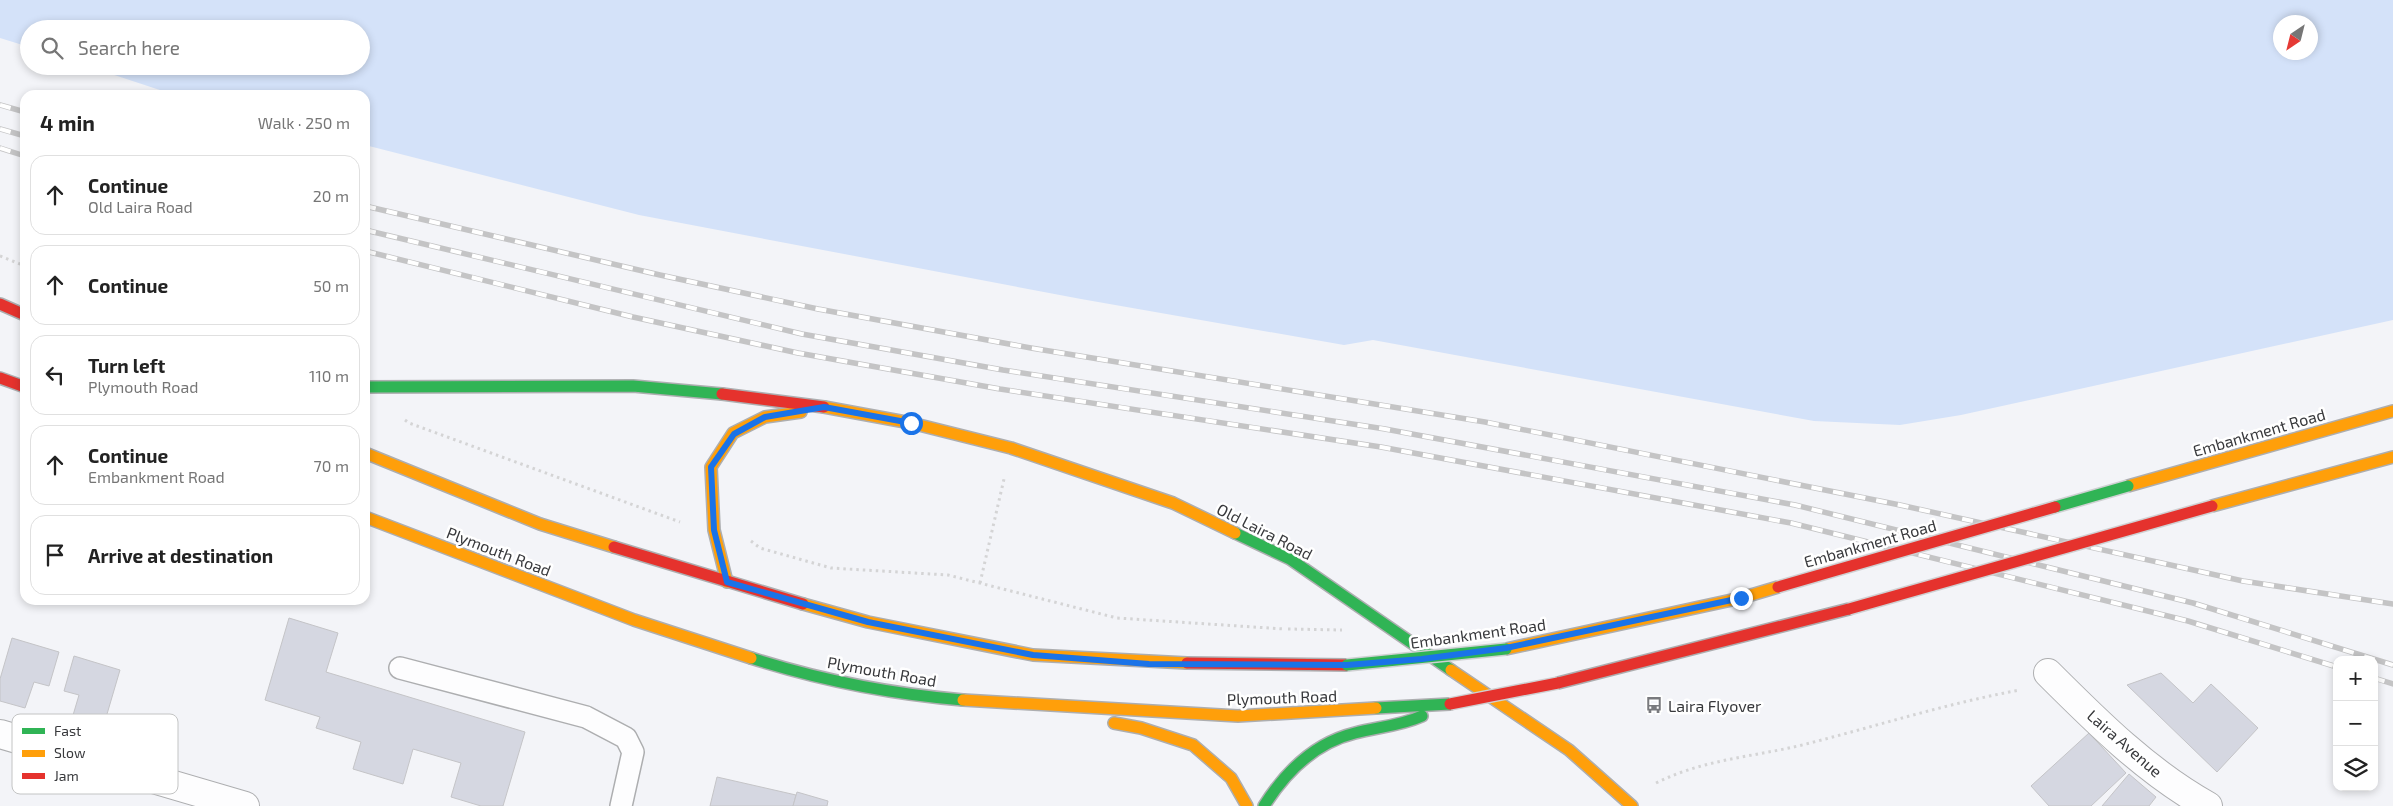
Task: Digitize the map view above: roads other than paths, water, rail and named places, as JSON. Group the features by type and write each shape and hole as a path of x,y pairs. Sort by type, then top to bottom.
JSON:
{"main road":[{"path":"0,304 20,313"},
{"path":"0,378 20,385"},
{"name":"Old Laira Road","path":"370,387 633,386 749,396 911,423 1011,448 1173,503 1290,558 1569,750 1628,803"},
{"path":"727,582 714,530 711,467 734,434 765,417 824,407"},
{"name":"Embankment Road","path":"1347,665 1506,648 1741,598 2393,411"},
{"name":"Plymouth Road","path":"370,455 540,524 727,582 868,622 1033,655 1149,664 1347,665"},
{"path":"1264,806 1278,784 1303,757 1343,736 1407,724 1445,705 1558,683 1849,609 2212,506 2393,457"},
{"name":"Plymouth Road","path":"370,519 634,620 789,670 910,696 1032,706 1238,716 1445,705"},
{"path":"1032,706 1141,728 1193,745 1231,778 1247,806"}],"street":[{"name":"Laira Avenue","path":"2053,678 2135,756 2181,791 2208,806"},
{"path":"0,734 12,738"},
{"path":"178,786 245,806"}],"lane":[{"path":"400,668 586,717 626,738 633,752 621,806"}],"water":[{"path":"0,0 2393,0 2393,320 1961,415 1900,425 1814,421 1373,340 1344,345 1081,299 639,215 370,146 370,90 160,90 114,75 370,75 370,20 20,20 20,44 0,38"}],"railway":[{"path":"0,105 20,111"},
{"path":"0,129 20,135"},
{"path":"0,148 20,154"},
{"path":"370,207 660,275 818,309 1031,348 1485,422 1900,505 2243,581 2393,604"},
{"path":"370,231 802,334 1003,370 1385,429 1795,505 2193,603 2393,665"},
{"path":"370,252 633,317 798,353 1000,389 1381,447 1791,523 2188,621 2333,666"},
{"path":"2378,679 2393,684"}],"place":[{"name":"Laira Flyover","path":"1654,705"}]}
